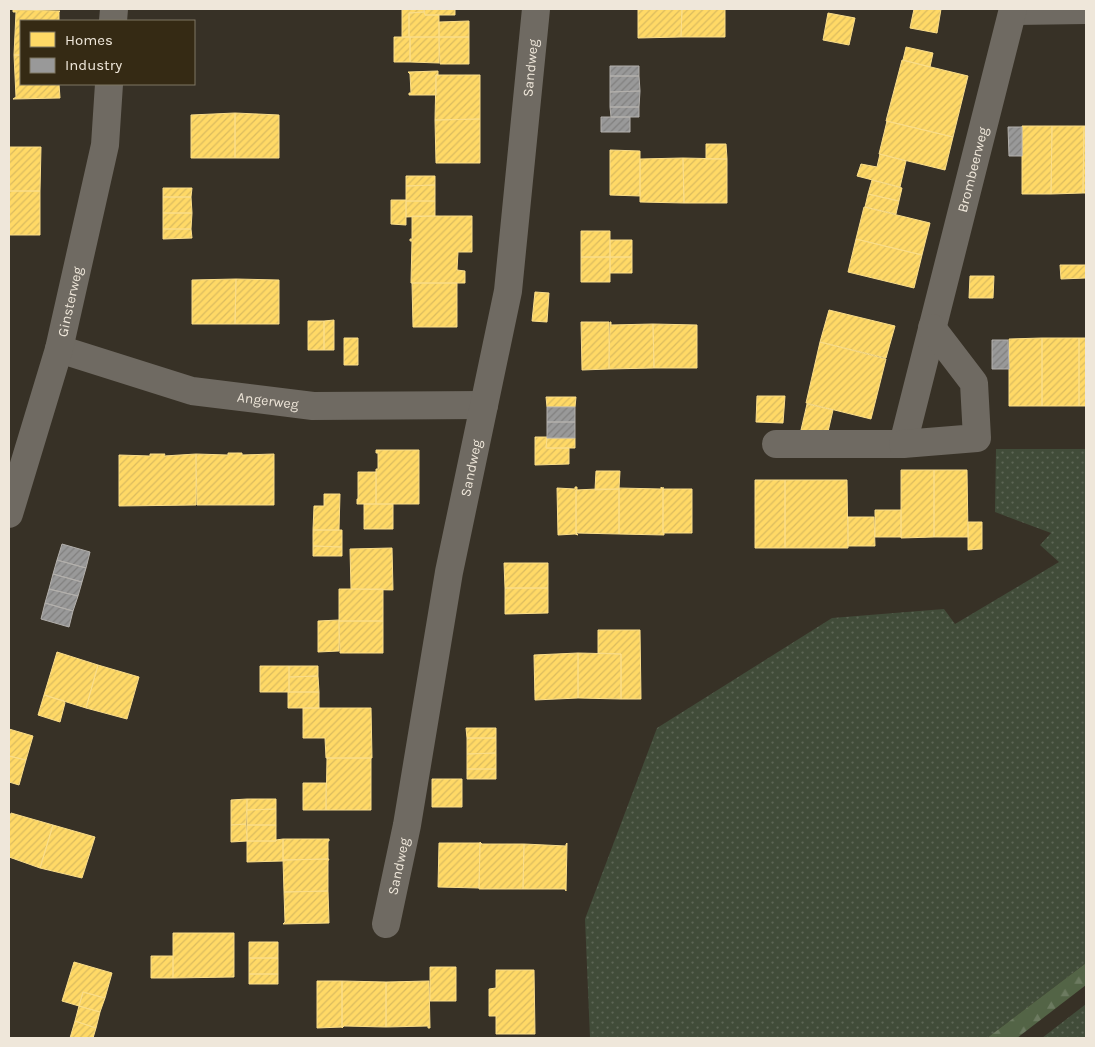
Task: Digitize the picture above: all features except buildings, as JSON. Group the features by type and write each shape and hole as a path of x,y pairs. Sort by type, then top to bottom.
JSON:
{"street":[{"name":"Sandweg","path":"386,924 407,825 449,572 508,291 536,9"},
{"name":"Brombeerweg","path":"903,444 1013,10 1086,10"},
{"name":"Ginsterweg","path":"9,514 58,349 105,145 109,85"},
{"path":"776,444 903,444 977,438 974,383 932,328"},
{"name":"Angerweg","path":"58,349 192,391 312,406 484,405"}],"green space":[{"path":"996,449 1086,449 1086,963 987,1038 590,1038 585,919 657,728 832,618 944,609 955,624 1059,562 1040,545 1051,533 995,512"},
{"path":"1086,963 1086,985 1017,1038 987,1038"},
{"path":"1086,1004 1086,1038 1042,1038"}]}
